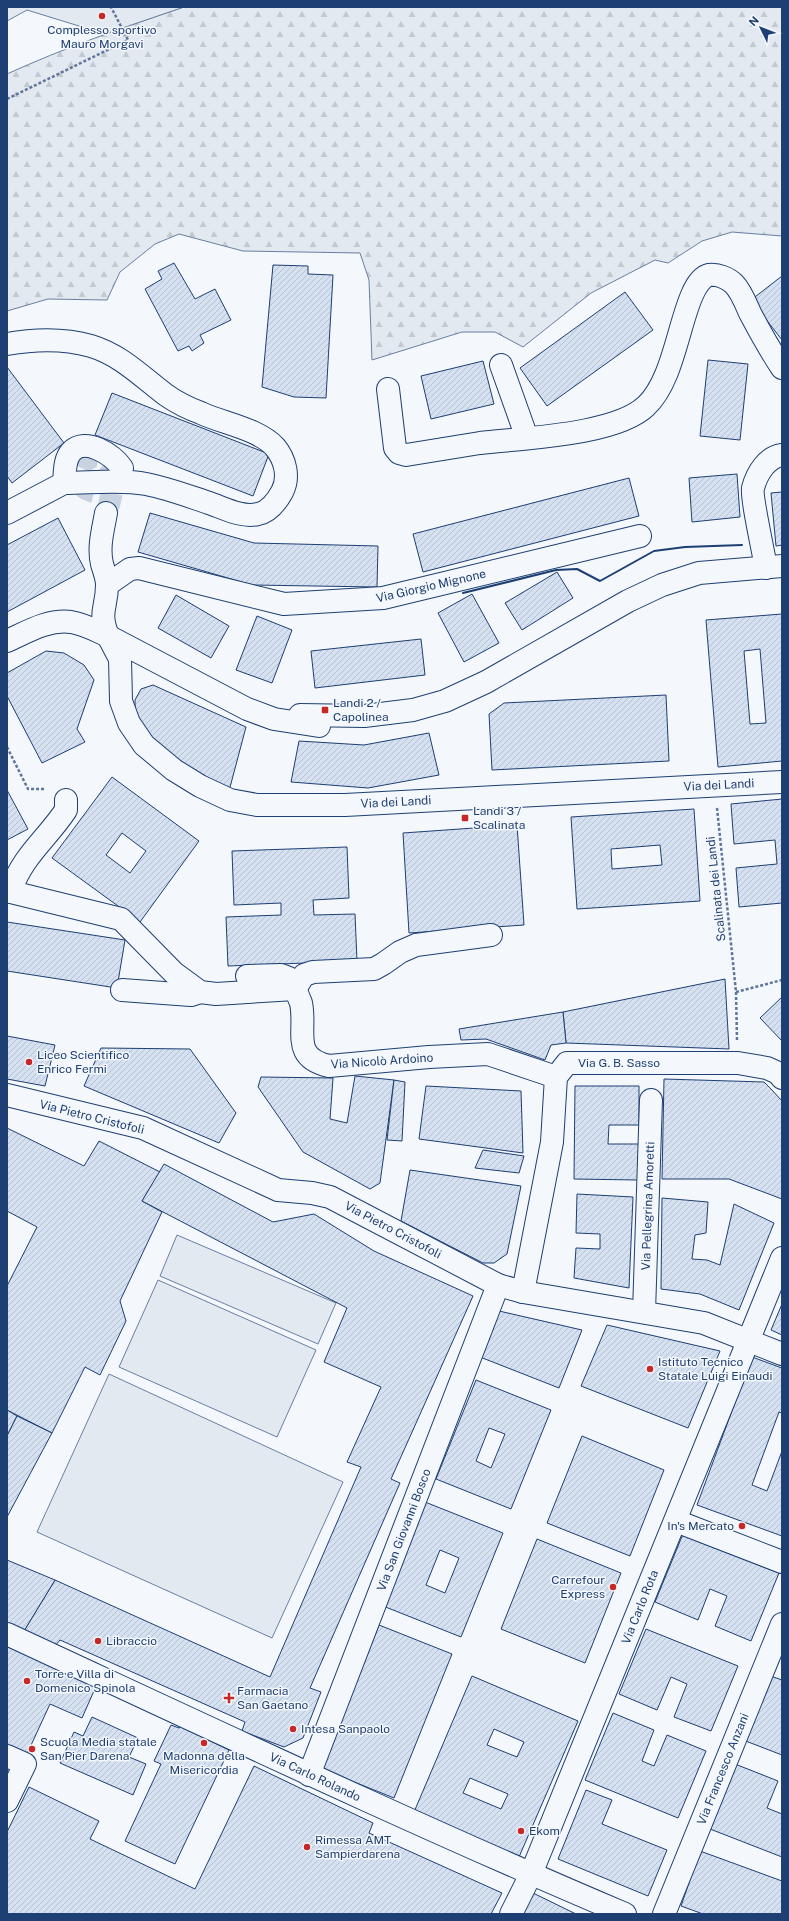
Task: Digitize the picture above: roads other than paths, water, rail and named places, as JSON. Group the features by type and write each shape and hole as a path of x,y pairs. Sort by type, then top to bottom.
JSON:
{"street":[{"path":"388,389 395,448 399,453 406,455 559,435 624,420 637,414 657,393 675,350 692,295 699,282 708,275 717,275 735,285 782,368"},
{"path":"7,344 34,340 62,341 91,346 116,356 168,396 202,414 261,437 274,446 282,457 285,468 283,491 276,502 268,510 259,514 244,515 179,493 146,484 64,483 7,512"},
{"path":"501,365 527,438"},
{"path":"64,483 66,462 70,453 83,446 89,446 110,455 122,468"},
{"path":"210,689 268,710 303,715 364,716 413,710 445,701 486,682 628,601 662,585 699,573 774,567 753,489 762,467 775,456 782,455"},
{"path":"106,513 100,541 102,565 107,585"},
{"name":"Via Giorgio Mignone","path":"107,585 130,569 139,568 284,604 383,598 640,536"},
{"name":"Via dei Landi","path":"107,585 102,612 104,626 120,659 122,702 129,724 144,746 174,770 200,786 230,800 257,805 345,805 782,782"},
{"path":"7,641 53,622 71,622 108,636 247,709 274,719 319,726"},
{"path":"66,800 66,810 25,860 8,891 121,920 174,974 200,992"},
{"path":"298,996 304,975 312,972 374,968 383,964 400,952 416,945 491,935"},
{"path":"246,976 281,975 289,978 298,996"},
{"path":"122,990 191,995 200,992 216,994 298,996"},
{"name":"Via Nicolò Ardoino","path":"298,996 302,1040 307,1054 313,1060 329,1066 467,1054 488,1054 556,1077"},
{"name":"Via G. B. Sasso","path":"556,1077 567,1063 574,1062 738,1063 767,1068 778,1073 782,1078"},
{"path":"523,1292 552,1142 556,1077"},
{"name":"Via Pietro Cristofoli","path":"7,1095 143,1128 278,1190 312,1193 330,1197 498,1285 523,1292 704,1323 782,1354"},
{"name":"Via Pellegrina Amoretti","path":"644,1312 651,1100"},
{"path":"748,1340 782,1258"},
{"name":"Via San Giovanni Bosco","path":"309,1774 498,1285"},
{"name":"Via Carlo Rota","path":"511,1914 531,1874 676,1521 748,1340"},
{"path":"676,1521 782,1562"},
{"name":"Via Francesco Anzani","path":"668,1905 782,1624"},
{"name":"Via Carlo Rolando","path":"7,1634 309,1774 531,1874 625,1914"},
{"path":"7,1756 25,1764 7,1801"}],"tunnel":[{"path":"94,492 82,486 79,473 83,463 92,457 98,456 108,462 113,473 113,487 106,513"}],"place":[{"name":"Complesso sportivo Mauro Morgavi","path":"102,16"},
{"name":"Landi 2 / Capolinea","path":"325,710"},
{"name":"Landi 3 / Scalinata","path":"465,818"},
{"name":"Liceo Scientifico Enrico Fermi","path":"29,1062"},
{"name":"Istituto Tecnico Statale Luigi Einaudi","path":"650,1369"},
{"name":"In's Mercato","path":"742,1526"},
{"name":"Carrefour Express","path":"613,1587"},
{"name":"Libraccio","path":"98,1641"},
{"name":"Torre e Villa di Domenico Spinola","path":"27,1681"},
{"name":"Farmacia San Gaetano","path":"229,1698"},
{"name":"Intesa Sanpaolo","path":"293,1729"},
{"name":"Madonna della Misericordia","path":"204,1743"},
{"name":"Scuola Media statale San Pier Darena","path":"32,1749"},
{"name":"Ekom","path":"521,1831"},
{"name":"Rimessa AMT Sampierdarena","path":"307,1847"}]}
